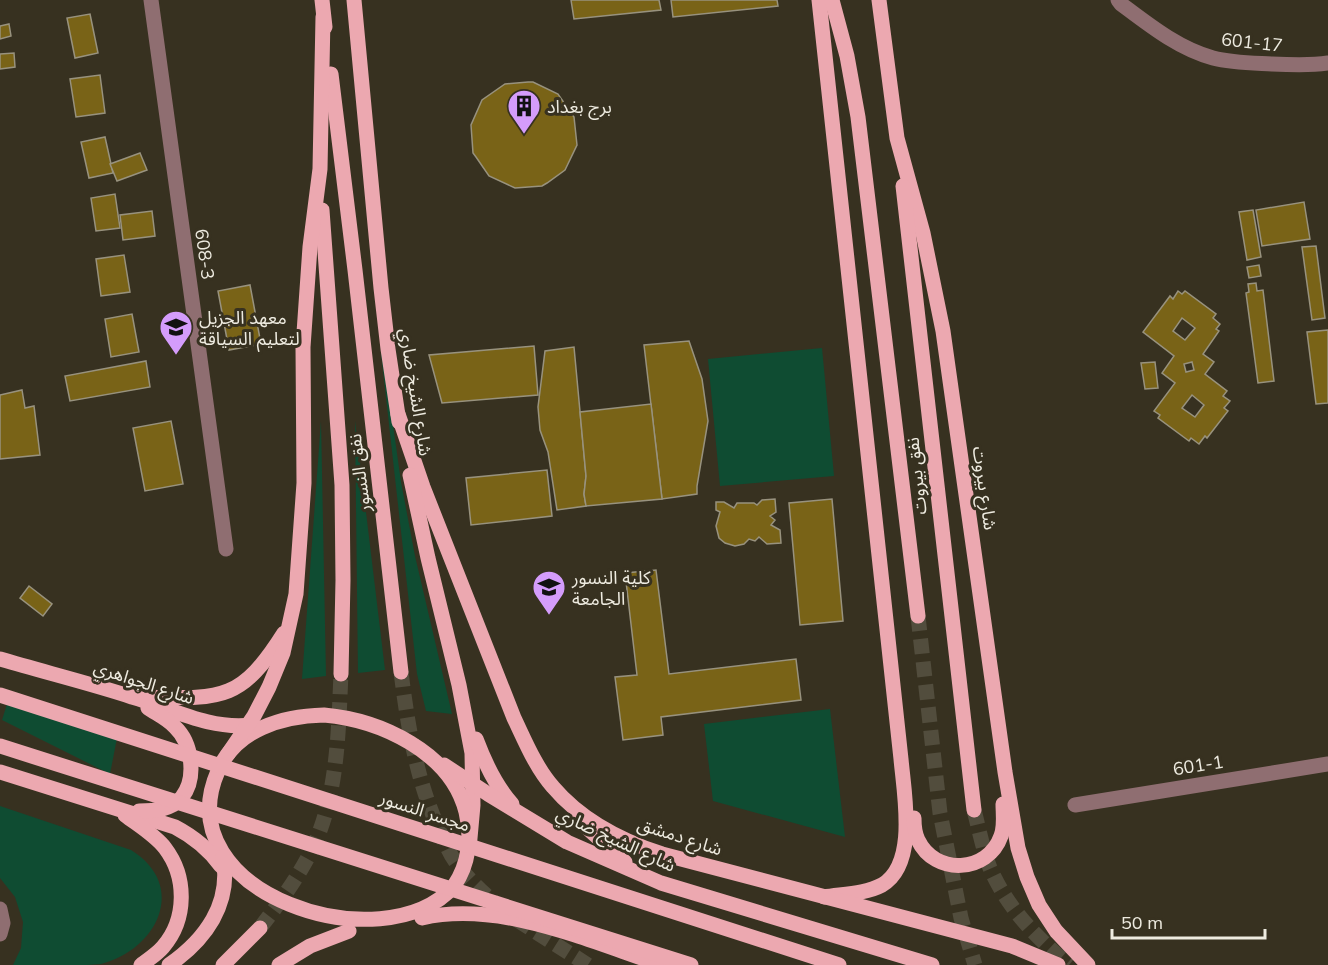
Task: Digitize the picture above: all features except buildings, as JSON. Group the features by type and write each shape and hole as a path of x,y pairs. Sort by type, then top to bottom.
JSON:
{"main road":[{"path":"322,0 324,17 320,169 324,256 342,485 343,580 340,674"},
{"name":"شارع الشيخ ضاري","path":"354,0 381,288 398,414 428,558 459,685 472,753 473,785 468,849"},
{"path":"819,0 901,759 906,835 897,873 882,885 864,891 824,897"},
{"name":"نفق بيروت","path":"832,0 847,56 858,117 918,616"},
{"name":"شارع بيروت","path":"879,0 897,138 923,233 943,331 1005,772 1018,848 1026,877 1039,905 1056,931 1088,965"},
{"name":"نفق النسور","path":"324,17 401,672"},
{"name":"نفق بيروت","path":"897,138 974,810"},
{"path":"169,965 200,939 219,910 226,872 211,826 209,811 213,781 269,687 284,653 292,620 304,483 303,347 310,247 320,169"},
{"name":"شارع دمشق","path":"398,414 423,487 514,718 530,751 552,786 576,809 595,823 623,838 662,854 1012,946 1058,965"},
{"path":"134,697 197,697 234,690 252,677 268,658 292,620"},
{"name":"شارع الجواهري","path":"0,659 134,697 198,720 246,726 309,716 348,718 386,729 414,745"},
{"path":"459,685 488,770 502,794 514,807 535,823"},
{"name":"مجسر النسور","path":"0,695 839,965"},
{"path":"116,807 154,811 170,807 182,797 189,783 191,764 186,744 176,728 134,697"},
{"path":"228,754 251,734 278,721"},
{"path":"405,922 428,911 451,891 459,878 468,849 467,819 461,799 438,765 414,745"},
{"name":"شارع الشيخ ضاري","path":"414,745 473,785 567,842 661,883 932,965"},
{"path":"0,746 691,965"},
{"path":"901,759 909,781 917,839 926,852 938,861 953,866 969,865 983,859 995,848 1002,835 1005,772"},
{"path":"0,772 175,827 195,838 212,853 226,872 278,908 307,921 354,930"},
{"path":"552,786 571,813 607,848 624,862 661,883"},
{"path":"116,807 164,846 179,873 182,899 177,925 162,948 141,965"},
{"path":"550,832 576,842 662,854"},
{"path":"222,855 240,879 252,890"},
{"path":"279,965 310,946 354,930 378,928 439,915 486,914 528,921 662,965"},
{"path":"222,965 260,928"}],"street":[{"name":"608-3","path":"151,0 226,549"},
{"name":"601-17","path":"1118,0 1153,28 1212,58 1248,63 1291,65 1328,63"},
{"name":"601-1","path":"1075,805 1328,764"},
{"path":"0,909 3,923 0,934"}],"green space":[{"path":"822,348 834,476 720,486 708,359"},
{"path":"381,353 383,353 401,482 415,556 452,714 426,711 417,674"},
{"path":"321,421 326,676 302,679"},
{"path":"355,421 385,670 358,673"},
{"path":"7,704 117,738 110,774 2,720"},
{"path":"830,709 845,837 713,801 704,724"},
{"path":"0,806 131,850 149,865 159,881 162,898 159,915 150,931 121,957 101,964 13,965 21,948 23,922 15,897 0,878"}],"tunnel":[{"path":"918,616 940,813 961,918 975,965"},
{"path":"401,672 415,756 433,816 455,861 474,884 496,904"},
{"path":"260,928 302,868 317,838 325,815 331,792 337,745 341,674"},
{"path":"974,810 990,868 1005,897 1034,933 1069,965"},
{"path":"517,920 588,965"}],"place":[{"name":"برج بغداد","path":"524,135"},
{"name":"معهد الجزيل لتعليم السياقة","path":"176,356"},
{"name":"كلية النسور الجامعة","path":"549,616"}]}
